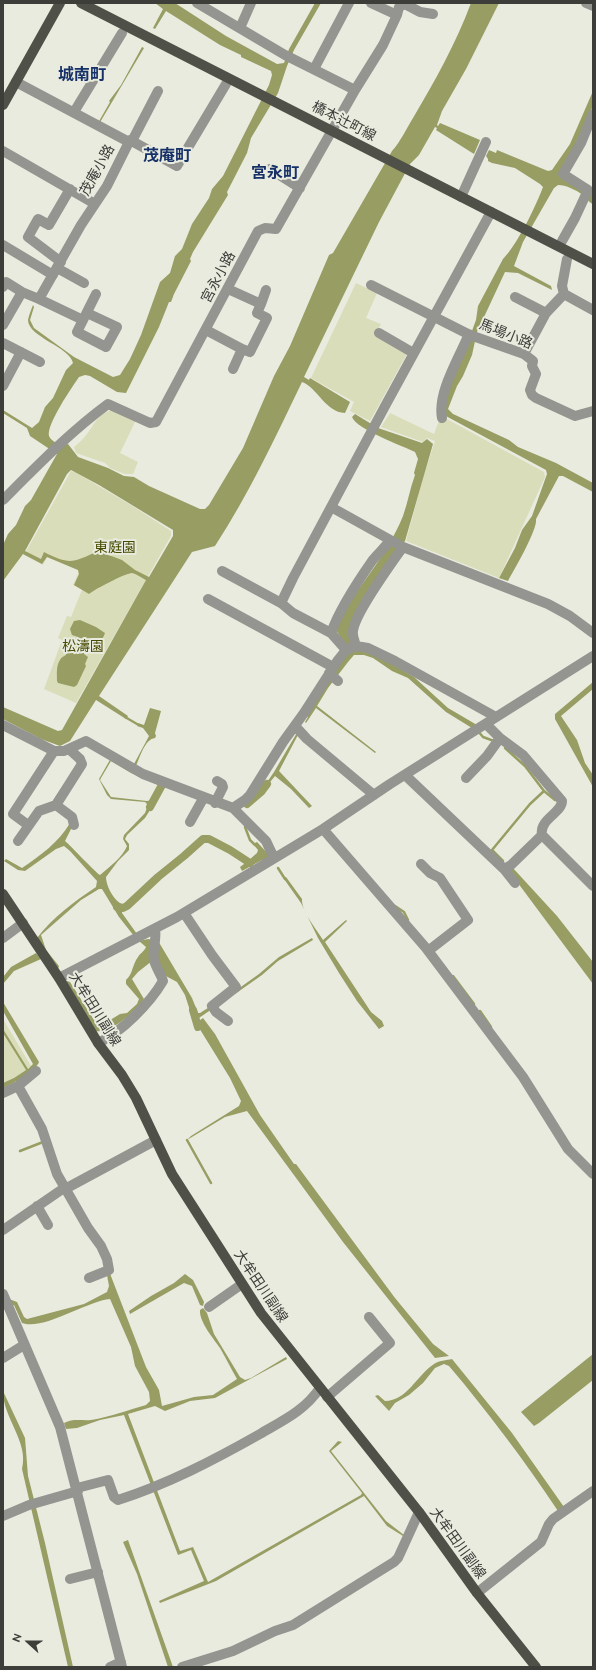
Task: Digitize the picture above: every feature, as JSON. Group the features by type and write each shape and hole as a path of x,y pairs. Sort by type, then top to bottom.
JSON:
{"main road":[{"path":"3,105 60,3"},
{"name":"橋本辻町線","path":"81,3 593,264"},
{"name":"大牟田川副線","path":"3,894 59,978 98,1043 129,1086 172,1174 268,1324 419,1512 477,1593 536,1667"}],"street":[{"path":"240,28 251,3"},
{"path":"314,69 349,3"},
{"path":"363,3 373,8 373,4 397,15 399,7 404,4 420,12 433,14"},
{"path":"586,3 593,6"},
{"path":"204,5 285,55 355,90"},
{"name":"宮永小路","path":"3,500 59,444 85,421 108,404 150,422 156,422 258,231 265,228 276,229 332,130 352,98 355,90 383,46 397,15"},
{"path":"74,112 122,33"},
{"path":"16,82 131,141 158,91"},
{"name":"茂庵小路","path":"39,299 73,239 96,204 131,141 176,166 226,84"},
{"path":"562,241 588,190 563,174 581,143 593,114"},
{"path":"461,197 486,142"},
{"path":"3,151 96,204"},
{"path":"270,169 290,180 300,188"},
{"path":"57,268 28,238 38,218 49,225 70,189"},
{"path":"281,604 373,429 492,212"},
{"path":"3,245 57,268 84,283"},
{"path":"567,258 562,286 564,294 593,310"},
{"path":"3,287 6,282 22,292 85,317 96,294"},
{"name":"馬場小路","path":"372,285 472,335 524,354 533,361 532,366 536,374 530,390 532,395 575,416 593,411"},
{"path":"228,289 261,304"},
{"path":"206,330 242,350 250,352 267,318 257,313 266,290"},
{"path":"3,325 22,292"},
{"path":"524,354 546,313 564,294"},
{"path":"515,297 546,313"},
{"path":"379,333 410,351"},
{"path":"442,418 440,409 446,386 472,335"},
{"path":"3,343 40,362"},
{"path":"233,369 242,350"},
{"path":"3,386 21,352"},
{"path":"331,508 403,547 548,604 570,616 593,633"},
{"path":"331,633 336,620 373,560 390,540"},
{"path":"233,808 250,795 283,742 334,675 351,648 356,623 380,581 403,547"},
{"path":"222,571 281,604 293,613 331,633 351,648 368,648 396,661 496,717"},
{"path":"208,599 334,675"},
{"path":"59,978 155,929 323,829 374,794 405,776 593,656"},
{"path":"3,725 54,751 59,752 86,742 133,769 201,801 215,802 233,808 266,841 271,860"},
{"path":"295,726 307,739 374,794"},
{"path":"480,728 498,741 522,755 562,801 559,809 549,817 541,831 542,835 593,886"},
{"path":"466,778 498,741"},
{"path":"18,841 39,811 54,806 81,762 69,749"},
{"path":"28,825 12,814 54,751"},
{"path":"405,776 504,869 515,883"},
{"path":"215,802 223,787 222,784 217,781"},
{"path":"190,822 201,801"},
{"path":"54,806 72,817 74,825"},
{"path":"323,829 428,951 523,1077 568,1149 593,1173"},
{"path":"504,869 542,835"},
{"path":"421,864 430,874 440,878 468,920 428,951"},
{"path":"184,912 212,955 236,987 212,1006 216,1012 228,1021"},
{"path":"3,938 23,923"},
{"path":"98,1043 107,1039 128,1022 150,999 163,981 154,961 155,929"},
{"path":"36,1071 12,1089 42,1129 54,1167 63,1189 101,1246 107,1259 106,1271 89,1278"},
{"path":"3,1230 63,1189 156,1140"},
{"path":"37,1206 48,1225"},
{"path":"209,1307 242,1284"},
{"path":"6,1303 60,1427 122,1664 110,1667"},
{"path":"327,1397 390,1344 369,1317"},
{"path":"3,1358 24,1345"},
{"path":"3,1516 32,1504 108,1480 114,1497 118,1500 152,1487 229,1452 279,1424 296,1413 311,1400 320,1388"},
{"path":"477,1593 541,1542 549,1524 554,1519 593,1491"},
{"path":"182,1667 233,1651 275,1630 293,1625 394,1562 398,1558 419,1512"},
{"path":"70,1579 98,1572"}],"green space":[{"path":"356,283 377,293 366,318 381,324 376,333 408,352 370,421 350,411 354,402 311,378"},
{"path":"111,410 136,420 120,453 138,462 133,474 125,474 110,468 105,463 76,453 74,447 98,418"},
{"path":"390,413 434,434 440,418 445,418 544,472 545,477 499,578 406,541 423,478 435,441 427,438 423,442 381,427"},
{"name":"東庭園","path":"71,471 134,507 171,531 171,536 76,703 44,689 62,640 58,638 67,616 71,617 82,590 73,585 78,574 78,570 47,557 43,565 24,555"},
{"path":"3,1019 31,1066 13,1079 3,1083"}],"shaded area":[{"path":"155,3 175,3 226,36 277,64 284,63 289,49 315,3 321,3 294,50 278,93 251,138 247,153 227,192 228,195 193,252 190,259 191,261 171,302 169,302 159,327 126,393 117,392 90,376 85,375 79,377 55,415 49,431 49,436 54,442 61,446 68,444 78,457 108,468 124,476 134,477 149,486 200,509 205,509 209,505 243,448 274,376 290,346 329,255 333,253 445,62 471,3 499,3 466,69 442,111 437,125 438,126 440,123 480,140 474,154 436,130 437,128 435,127 419,155 410,164 379,222 304,377 309,380 310,378 350,402 345,413 332,409 313,389 302,382 272,445 239,506 215,546 192,552 99,696 128,716 126,719 96,700 70,741 60,746 41,739 3,719 3,707 58,731 62,730 146,580 132,573 110,582 89,594 74,585 79,574 78,570 47,557 42,564 23,554 3,581 3,545 8,534 16,525 25,506 31,500 57,454 30,436 27,428 3,413 3,410 32,428 39,422 45,407 53,398 66,370 73,363 65,352 35,332 30,326 28,320 29,314 33,305 34,307 30,320 34,328 74,357 113,377 120,375 130,359 141,335 160,282 170,273 175,256 182,249 192,224 209,198 212,189 223,176 269,85 272,75 271,71 220,45 166,11 155,29 153,28 163,9","holes":["71,470 99,485 173,530 173,536 149,577 135,570 122,560 98,551 71,561 66,561 44,552 41,559 25,551 67,474"]},
{"path":"142,47 144,48 99,124 98,123 110,102 109,101 121,85"},
{"path":"593,91 593,106 574,147 562,167 588,194 593,193 593,204 583,195 571,188 558,185 554,188 523,242 514,266 551,286 552,290 518,273 505,272 477,332 472,355 448,409 453,414 509,440 518,447 556,463 593,483 593,492 563,476 559,476 536,519 536,524 530,540 508,581 499,578 515,548 522,530 532,516 547,474 546,470 444,415 447,389 469,339 476,320 478,306 503,259 514,245 526,225 543,187 515,168 488,161 486,156 489,150 496,153 497,150 548,171 552,170 570,144"},
{"path":"355,414 378,428 422,443 427,439 433,444 405,541 362,607 353,643 348,648 335,629 353,597 381,557 398,528 405,511 418,459 415,452 380,437 355,422 352,417"},
{"path":"80,620 105,633 98,645 85,651 84,654 88,657 85,664 86,666 77,685 74,687 58,683 57,670 60,660 67,653 64,647 68,643 78,639 78,637 72,635 70,629 74,621"},
{"path":"359,649 382,658 414,677 448,708 477,725 472,728 446,712 408,678 392,671 373,658 364,655 354,655 328,688 317,706 376,752 375,753 316,708 306,723 305,722 308,717 306,715 348,653"},
{"path":"593,682 593,689 561,716 577,740 585,763 593,775 593,787 555,719 555,714"},
{"path":"150,708 161,711 155,733 156,736 146,745 136,766 134,764 149,736 143,728 137,726 138,723 144,725"},
{"path":"298,731 299,733 279,771 312,806 309,808 291,789 275,776 262,792 261,791"},
{"path":"111,758 162,785 160,786 131,773 111,761 100,780 111,797 147,801 157,799 145,818 127,835 125,839 129,844 129,850 118,861 106,877 106,881 112,895 119,902 128,907 122,913 137,934 134,936 119,917 102,889 99,889 81,900 41,935 46,950 59,966 58,969 37,938 64,910 96,887 97,881 64,846 56,849 25,871 18,870 4,861 6,859 22,868 49,848 60,837 70,823 69,820 50,805 60,790 55,802 71,819 73,825 65,841 100,875 115,862 127,846 123,839 124,835 145,813 148,805 145,802 111,799 107,795 99,779"},
{"path":"257,842 271,857 266,860 262,860 242,871 240,867 244,864 244,862 241,859 243,857 249,860 257,853 258,850 253,844"},
{"path":"512,867 557,916 593,962 593,984 509,871"},
{"path":"285,877 302,899 302,904 306,914 301,903 284,879"},
{"path":"307,915 323,940 346,920 347,921 325,942 371,1012 382,1021 384,1026 379,1029 357,1001 318,938"},
{"path":"312,938 313,940 278,961 262,975 235,994 238,989 279,957"},
{"path":"148,939 153,940 152,961 132,979 144,999 129,1015 116,1025 102,1031 95,1031 66,982 70,982 96,1023 102,1025 120,1014 127,1013 137,1004 139,999 126,984 126,980 130,975 136,960 146,947 139,941"},
{"path":"157,939 192,998 198,1013 211,1006 212,1009 196,1020 193,1020 185,995 177,982 164,975 158,963"},
{"path":"36,953 41,959 14,971 3,984 3,977 11,967"},
{"path":"3,1002 39,1062 37,1066 28,1074 3,1088 3,1083 26,1070 3,1033 3,1029 28,1069 33,1064 3,1011"},
{"path":"203,1018 215,1034 260,1115 294,1164 296,1164 395,1298 433,1344 449,1356 435,1358 343,1242 247,1111 225,1117 187,1140 239,1106 241,1101 230,1078 196,1023"},
{"path":"109,1271 146,1367 159,1390 162,1406 194,1397 213,1395 237,1379 220,1348 204,1325 200,1315 200,1310 203,1308 207,1313 214,1334 240,1377 245,1380 251,1378 286,1357 287,1359 215,1398 190,1401 165,1411 155,1406 128,1414 180,1551 193,1547 208,1582 361,1495 362,1493 329,1451 338,1441 342,1442 331,1451 386,1521 404,1535 403,1536 387,1526 364,1496 216,1581 160,1603 159,1601 204,1581 191,1550 178,1555 124,1415 100,1420 77,1428 66,1429 64,1423 105,1417 146,1405 150,1401 149,1392 135,1366 131,1347 110,1299 100,1301 41,1323 22,1323 14,1305 3,1310 3,1303 9,1299 17,1302 24,1317 27,1319 84,1304 107,1292 109,1286 107,1275"},
{"path":"185,1274 193,1280 204,1302 203,1306 200,1305 192,1286 184,1283 130,1314 129,1311 174,1283"},
{"path":"593,1354 593,1380 534,1426 521,1412"},
{"path":"452,1359 512,1433 564,1507 558,1511 532,1473 478,1401 449,1366 444,1364 435,1368 423,1383 409,1395 395,1403 389,1411 375,1396 378,1395 385,1401 400,1397 434,1364 440,1361"},
{"path":"3,1391 25,1438 28,1476 73,1667 68,1667 22,1469 22,1449 7,1411"},
{"path":"128,1540 173,1667 168,1667 137,1574 123,1542"}],"waterway":[{"path":"125,717 137,724"},
{"path":"478,731 483,737 494,741"},
{"path":"505,748 525,766 544,791 555,800"},
{"path":"247,804 261,792 267,784"},
{"path":"150,807 162,785"},
{"path":"503,861 492,850 530,804 544,791"},
{"path":"245,827 250,840 255,845"},
{"path":"117,907 123,908 127,906 158,877 203,839 209,839 250,863"},
{"path":"278,868 285,879"},
{"path":"395,906 404,912 408,920"},
{"path":"453,976 474,1004"},
{"path":"193,1010 198,1027"},
{"path":"480,1011 491,1027"},
{"path":"187,1140 211,1183"},
{"path":"20,1151 43,1142"}],"district":[{"name":"城南町","path":"82,75"},
{"name":"茂庵町","path":"167,156"},
{"name":"宮永町","path":"275,173"}],"park label":[{"name":"松濤園","path":"83,646"}]}
